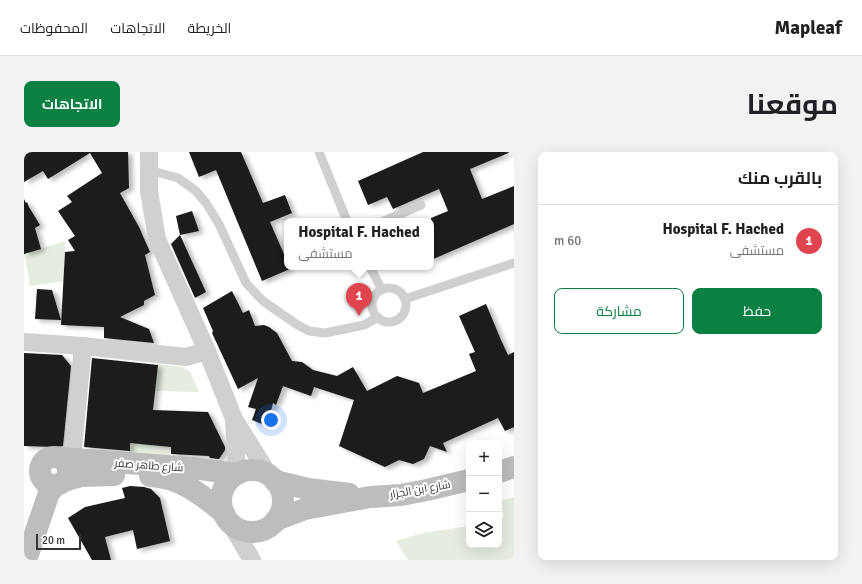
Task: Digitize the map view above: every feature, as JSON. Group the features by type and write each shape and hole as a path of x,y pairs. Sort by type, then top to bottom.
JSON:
{"main road":[{"name":"شارع طاهر صفر","path":"24,462 60,458 193,468 237,474"},
{"path":"26,560 49,493 47,479 68,473 67,464 60,458"},
{"path":"502,471 514,467"},
{"path":"253,470 261,472 272,478 281,490 283,500 281,511 276,520 270,526 262,530 254,532 241,530 227,518 222,505 222,496 225,487 237,474 245,471 253,470"},
{"name":"شارع طاهر صفر","path":"47,479 100,474 158,476 176,481 201,494 227,518"},
{"name":"شارع ابن الجزار","path":"272,478 308,489 370,497"},
{"name":"شارع ابن الجزار","path":"276,520 305,509 370,497 401,495 466,481"}],"street":[{"path":"149,152 150,192 157,239 207,351 234,419 272,478"},
{"path":"24,342 83,346 186,357 207,351"},
{"path":"60,458 83,346"},
{"path":"234,419 237,474"},
{"path":"227,518 252,560"}],"lane":[{"path":"320,152 346,218"},
{"path":"149,170 178,178 196,191 206,203 218,224 246,283 263,301 296,324 309,331 325,333 364,325 378,317"},
{"path":"391,218 421,205"},
{"path":"405,299 514,263"},
{"path":"372,270 382,290"},
{"path":"393,288 398,290 405,299 406,310 399,319 388,322 378,317 375,313 373,303 377,293 382,290 393,288"}],"shaded area":[{"path":"65,241 64,281 29,286 29,278 24,254"},
{"path":"158,364 182,367 190,372 199,392 155,391"},
{"path":"131,434 151,445 171,447 170,458 129,454"},
{"path":"514,497 514,560 408,560 396,541 423,533 466,526 466,548 502,548 502,517 504,517 502,500"}],"building":[{"path":"24,152 128,152 129,188 120,193 139,227 150,252 145,255 155,295 144,301 144,305 120,317 149,329 154,343 104,338 104,327 61,325 65,252 75,251 68,240 75,236 58,211 72,202 67,196 102,173 90,153 48,179 43,171 24,182"},
{"path":"189,152 241,152 263,203 285,195 292,213 270,222 284,254 284,270 288,270 262,281 216,170 199,177"},
{"path":"423,152 511,152 470,169 482,199 514,186 514,224 434,259 434,218 431,218 448,211 439,189 393,209 387,197 368,205 358,181"},
{"path":"24,199 40,225 35,228 41,249 24,254"},
{"path":"192,211 199,231 180,235 176,216"},
{"path":"180,235 206,292 195,298 171,244"},
{"path":"37,289 52,290 61,320 35,319"},
{"path":"232,291 243,313 249,310 255,326 264,325 277,333 292,361 302,362 313,370 337,376 353,367 367,391 397,376 419,383 423,393 476,371 469,354 475,352 459,316 486,304 508,355 514,352 514,427 505,431 498,418 443,443 447,452 430,446 424,459 413,464 399,460 385,467 339,446 354,400 314,387 311,396 283,386 276,405 273,403 267,426 252,420 256,409 248,407 258,378 238,389 212,333 213,331 203,308"},
{"path":"24,353 62,355 71,366 63,446 24,446"},
{"path":"92,358 158,365 153,410 208,412 225,447 225,450 219,459 210,458 209,456 171,454 171,447 130,443 130,451 84,447"},
{"path":"130,486 151,489 160,498 170,541 137,549 133,530 105,537 111,560 92,560 68,518 85,507 125,498 122,488"}],"place":[{"name":"Hospital F. Hached","path":"359,316"}]}
